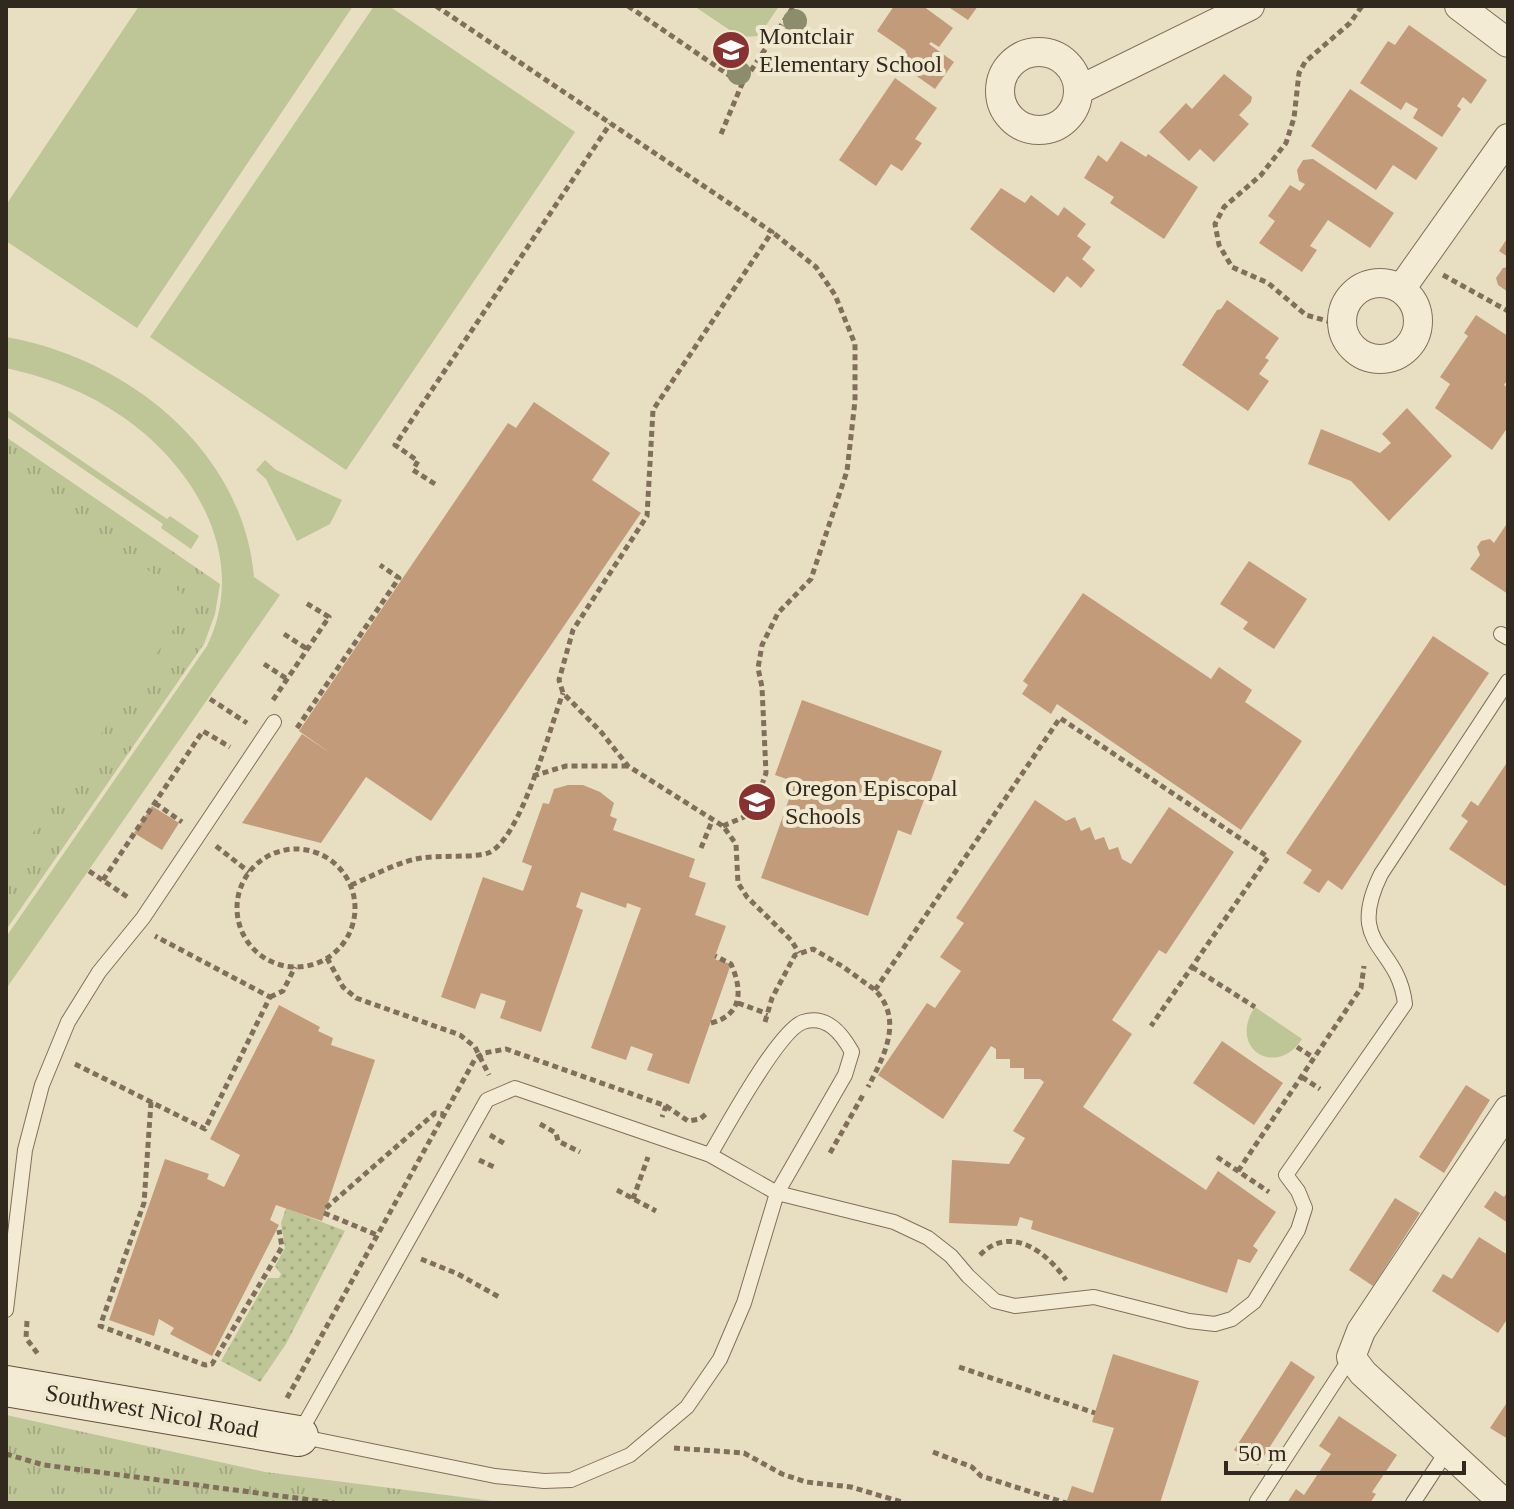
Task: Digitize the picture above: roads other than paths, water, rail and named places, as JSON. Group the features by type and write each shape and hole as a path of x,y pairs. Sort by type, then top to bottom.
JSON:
{"street":[{"path":"1079,90 1250,6"},
{"path":"1459,6 1508,43"},
{"path":"1401,289 1508,138"},
{"path":"1376,283 1401,289 1414,304 1418,317 1417,332 1411,344 1396,356 1383,359 1358,352 1348,342 1342,325 1348,300 1360,289 1376,283"},
{"path":"1504,1503 1363,1373 1351,1357 1361,1331 1508,1110"},
{"name":"Southwest Nicol Road","path":"6,1386 298,1436"}],"lane":[{"path":"710,1155 785,1036 803,1022 824,1022 842,1032 852,1052 845,1075 777,1193 744,1303 720,1359 687,1407 630,1455 571,1480 525,1480 298,1436 487,1100 515,1088 710,1155 777,1193 894,1222 928,1238 951,1256 995,1301 1015,1306 1094,1297 1189,1321 1215,1324 1232,1319 1254,1302 1298,1230 1305,1208 1298,1191 1286,1175 1405,1004 1403,982 1370,933 1367,913 1371,894 1381,874 1508,681"},
{"path":"6,1310 25,1150 42,1085 68,1022 99,972 143,918 274,722"},
{"path":"1257,1501 1351,1357"},
{"path":"1413,1503 1447,1451"}],"place":[{"name":"Montclair Elementary School","path":"731,50"},
{"name":"Oregon Episcopal Schools","path":"757,802"}]}
